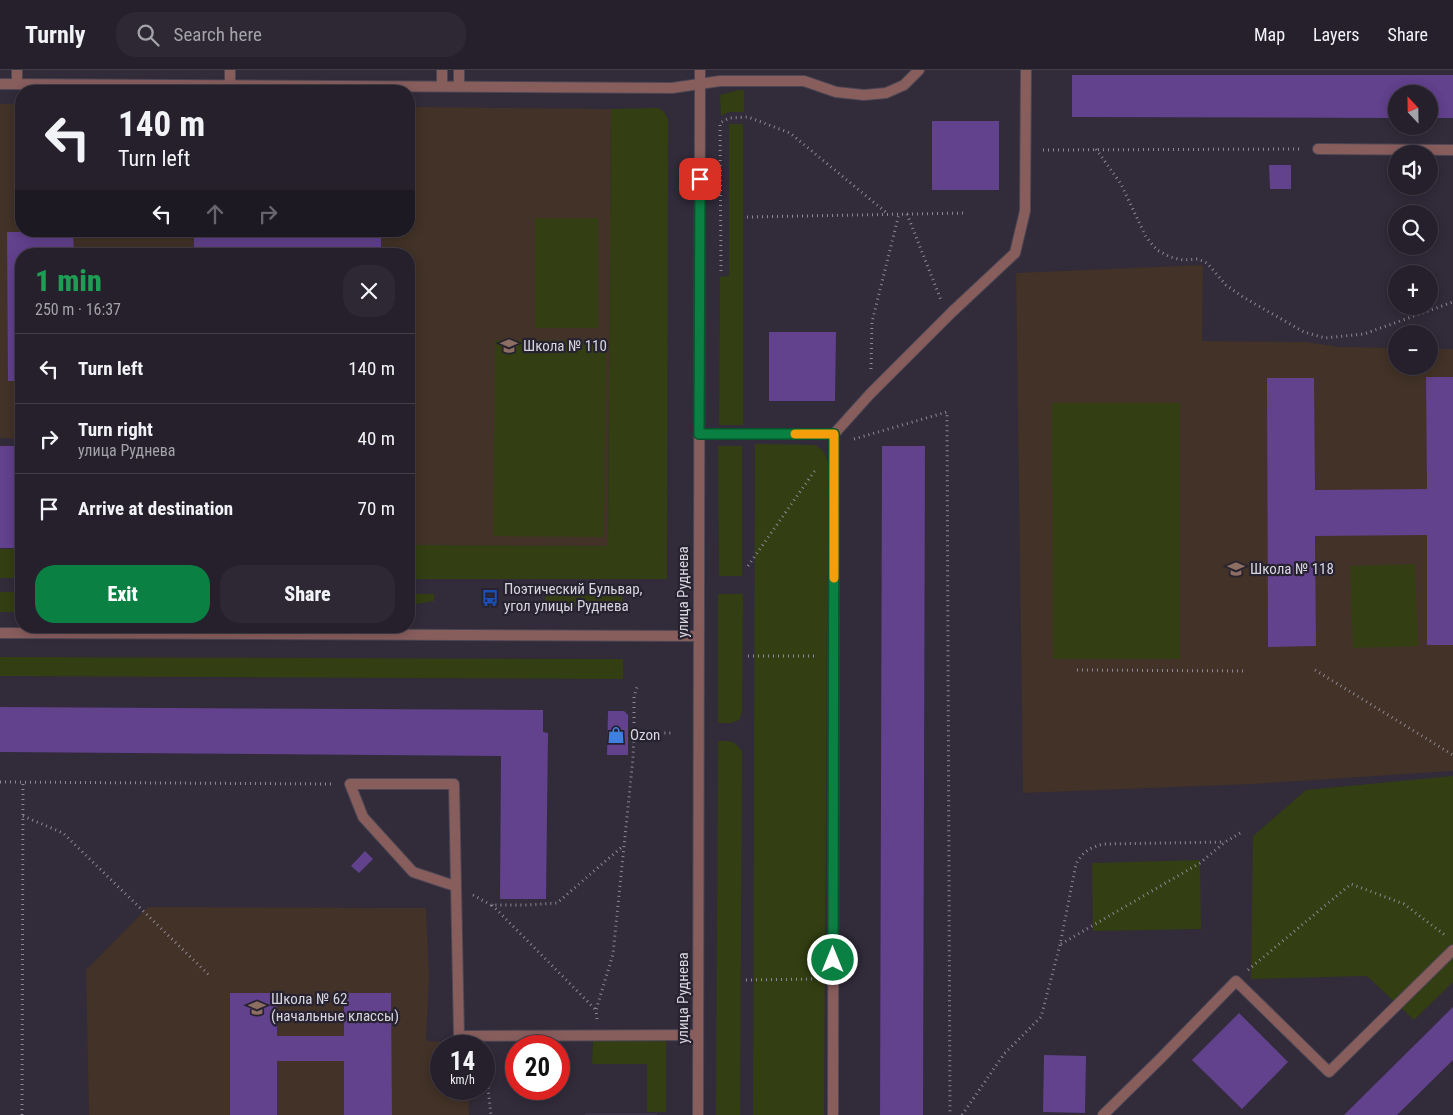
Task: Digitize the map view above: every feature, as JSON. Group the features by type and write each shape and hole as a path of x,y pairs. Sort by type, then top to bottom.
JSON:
{"street":[{"path":"17,70 17,84"},
{"path":"0,84 230,85 230,70"},
{"path":"442,70 442,86"},
{"path":"459,70 459,86"},
{"name":"улица Руднева","path":"698,1115 700,70"},
{"path":"415,86 672,88 720,81 804,81 836,92 864,95 886,93 904,85 919,70"},
{"path":"833,1115 834,439 870,394 952,312 1015,253 1025,211 1026,70"},
{"path":"1318,149 1453,150"},
{"path":"699,434 834,439"},
{"path":"0,633 15,632"},
{"path":"385,633 698,636"},
{"path":"455,886 413,872 363,817 350,784 454,784 459,1036 698,1035"},
{"path":"1103,1115 1236,981 1329,1072 1453,950"}],"path":[{"path":"721,271 720,123 728,118 748,117 790,133 888,214"},
{"path":"1025,150 1318,149"},
{"path":"1096,150 1121,184 1146,237 1156,250 1170,257 1183,260 1198,259 1207,263 1226,285 1243,297 1304,332 1325,338 1364,334 1453,302"},
{"path":"747,217 967,213"},
{"path":"870,394 872,322 899,214"},
{"path":"907,214 940,298 952,312"},
{"path":"748,566 834,439 947,412 950,1115"},
{"path":"748,656 834,657"},
{"path":"1077,670 1246,671"},
{"path":"1315,670 1453,755"},
{"path":"597,1035 596,1010 613,954 633,758 634,697 638,684"},
{"path":"634,733 671,733"},
{"path":"0,782 350,784"},
{"path":"22,1115 23,782"},
{"path":"23,816 64,833 211,977"},
{"path":"1060,944 1200,864 1224,842 1242,832"},
{"path":"962,1115 1004,1054 1041,1017 1060,944 1076,864 1081,854 1092,847 1104,844 1224,842"},
{"path":"491,905 527,906 557,903 624,846"},
{"path":"1236,981 1351,884 1404,904 1453,942"},
{"path":"455,886 491,905 596,1010"},
{"path":"746,980 833,979"},
{"path":"489,1100 491,1115"}],"shaded area":[{"name":"Школа № 110","path":"0,104 15,104 15,237 415,237 415,107 611,109 608,546 415,545 415,248 15,248 15,439 0,438"},
{"name":"Школа № 118","path":"1203,265 1202,341 1306,342 1340,347 1388,348 1388,375 1438,375 1438,349 1453,349 1453,771 1252,784 1023,793 1016,273"},
{"name":"Школа № 62 (начальные классы)","path":"148,907 426,908 429,976 426,1041 430,1041 430,1100 468,1100 469,1115 89,1115 86,970"},
{"path":"585,1113 657,1113 657,1115 585,1115"}],"green space":[{"path":"744,90 744,112 729,112 721,116 720,95"},
{"path":"657,108 664,112 668,120 667,579 415,579 415,545 608,546 611,109"},
{"path":"729,124 743,124 743,425 719,425 720,277 729,276"},
{"path":"535,218 598,218 598,328 535,328"},
{"path":"495,340 606,341 604,537 493,536"},
{"path":"1052,403 1180,403 1180,659 1053,659"},
{"path":"755,444 815,445 824,453 828,464 824,1115 753,1115"},
{"path":"718,446 742,446 742,576 719,576"},
{"path":"0,549 15,549 15,578 0,578"},
{"path":"1415,564 1418,646 1353,648 1350,566"},
{"path":"0,592 15,592 15,612 0,612"},
{"path":"415,594 434,594 434,601 415,604"},
{"path":"545,594 622,594 623,613 545,601"},
{"path":"718,594 743,594 742,712 739,720 731,723 718,723"},
{"path":"0,657 623,659 623,679 0,676"},
{"path":"718,741 732,742 742,752 740,1115 716,1115"},
{"path":"1453,776 1453,982 1414,1020 1367,976 1251,979 1253,836 1306,790"},
{"path":"1200,860 1201,929 1093,931 1092,863"},
{"path":"593,1041 666,1041 666,1112 647,1112 647,1064 592,1064"}],"building":[{"path":"1072,75 1453,75 1453,118 1438,118 1438,85 1388,85 1388,118 1072,117"},
{"path":"932,121 999,121 999,190 932,190"},
{"path":"1269,165 1291,165 1291,189 1270,189"},
{"path":"7,232 15,232 15,237 73,237 74,248 15,248 15,381 8,381"},
{"path":"194,237 381,237 381,248 194,248"},
{"path":"769,332 836,332 835,401 769,401"},
{"path":"1426,377 1453,377 1453,645 1427,645 1427,535 1315,536 1316,646 1268,647 1267,378 1314,378 1315,490 1427,489"},
{"path":"0,446 15,446 15,548 0,548"},
{"path":"882,446 925,446 923,1115 880,1115"},
{"path":"0,707 543,710 543,732 548,733 546,899 500,899 501,756 0,752"},
{"path":"608,711 624,711 628,715 628,755 607,755"},
{"path":"365,851 373,859 359,873 351,866"},
{"path":"230,993 277,993 277,1036 344,1036 344,993 391,993 392,1115 344,1115 344,1061 277,1061 277,1115 230,1115"},
{"path":"1453,1007 1453,1060 1397,1115 1344,1115"},
{"path":"1239,1013 1288,1062 1242,1109 1192,1060"},
{"path":"1044,1055 1086,1056 1085,1113 1043,1112"}],"slow traffic":[{"path":"795,434 834,434 834,578"}],"place":[{"name":"Школа № 110","path":"509,346"},
{"name":"Школа № 118","path":"1236,569"},
{"name":"Поэтический Бульвар, угол улицы Руднева","path":"490,598"},
{"name":"Ozon","path":"616,735"},
{"name":"Школа № 62 (начальные классы)","path":"257,1008"}],"route":[{"path":"700,179 699,434 834,434 833,960"}]}
